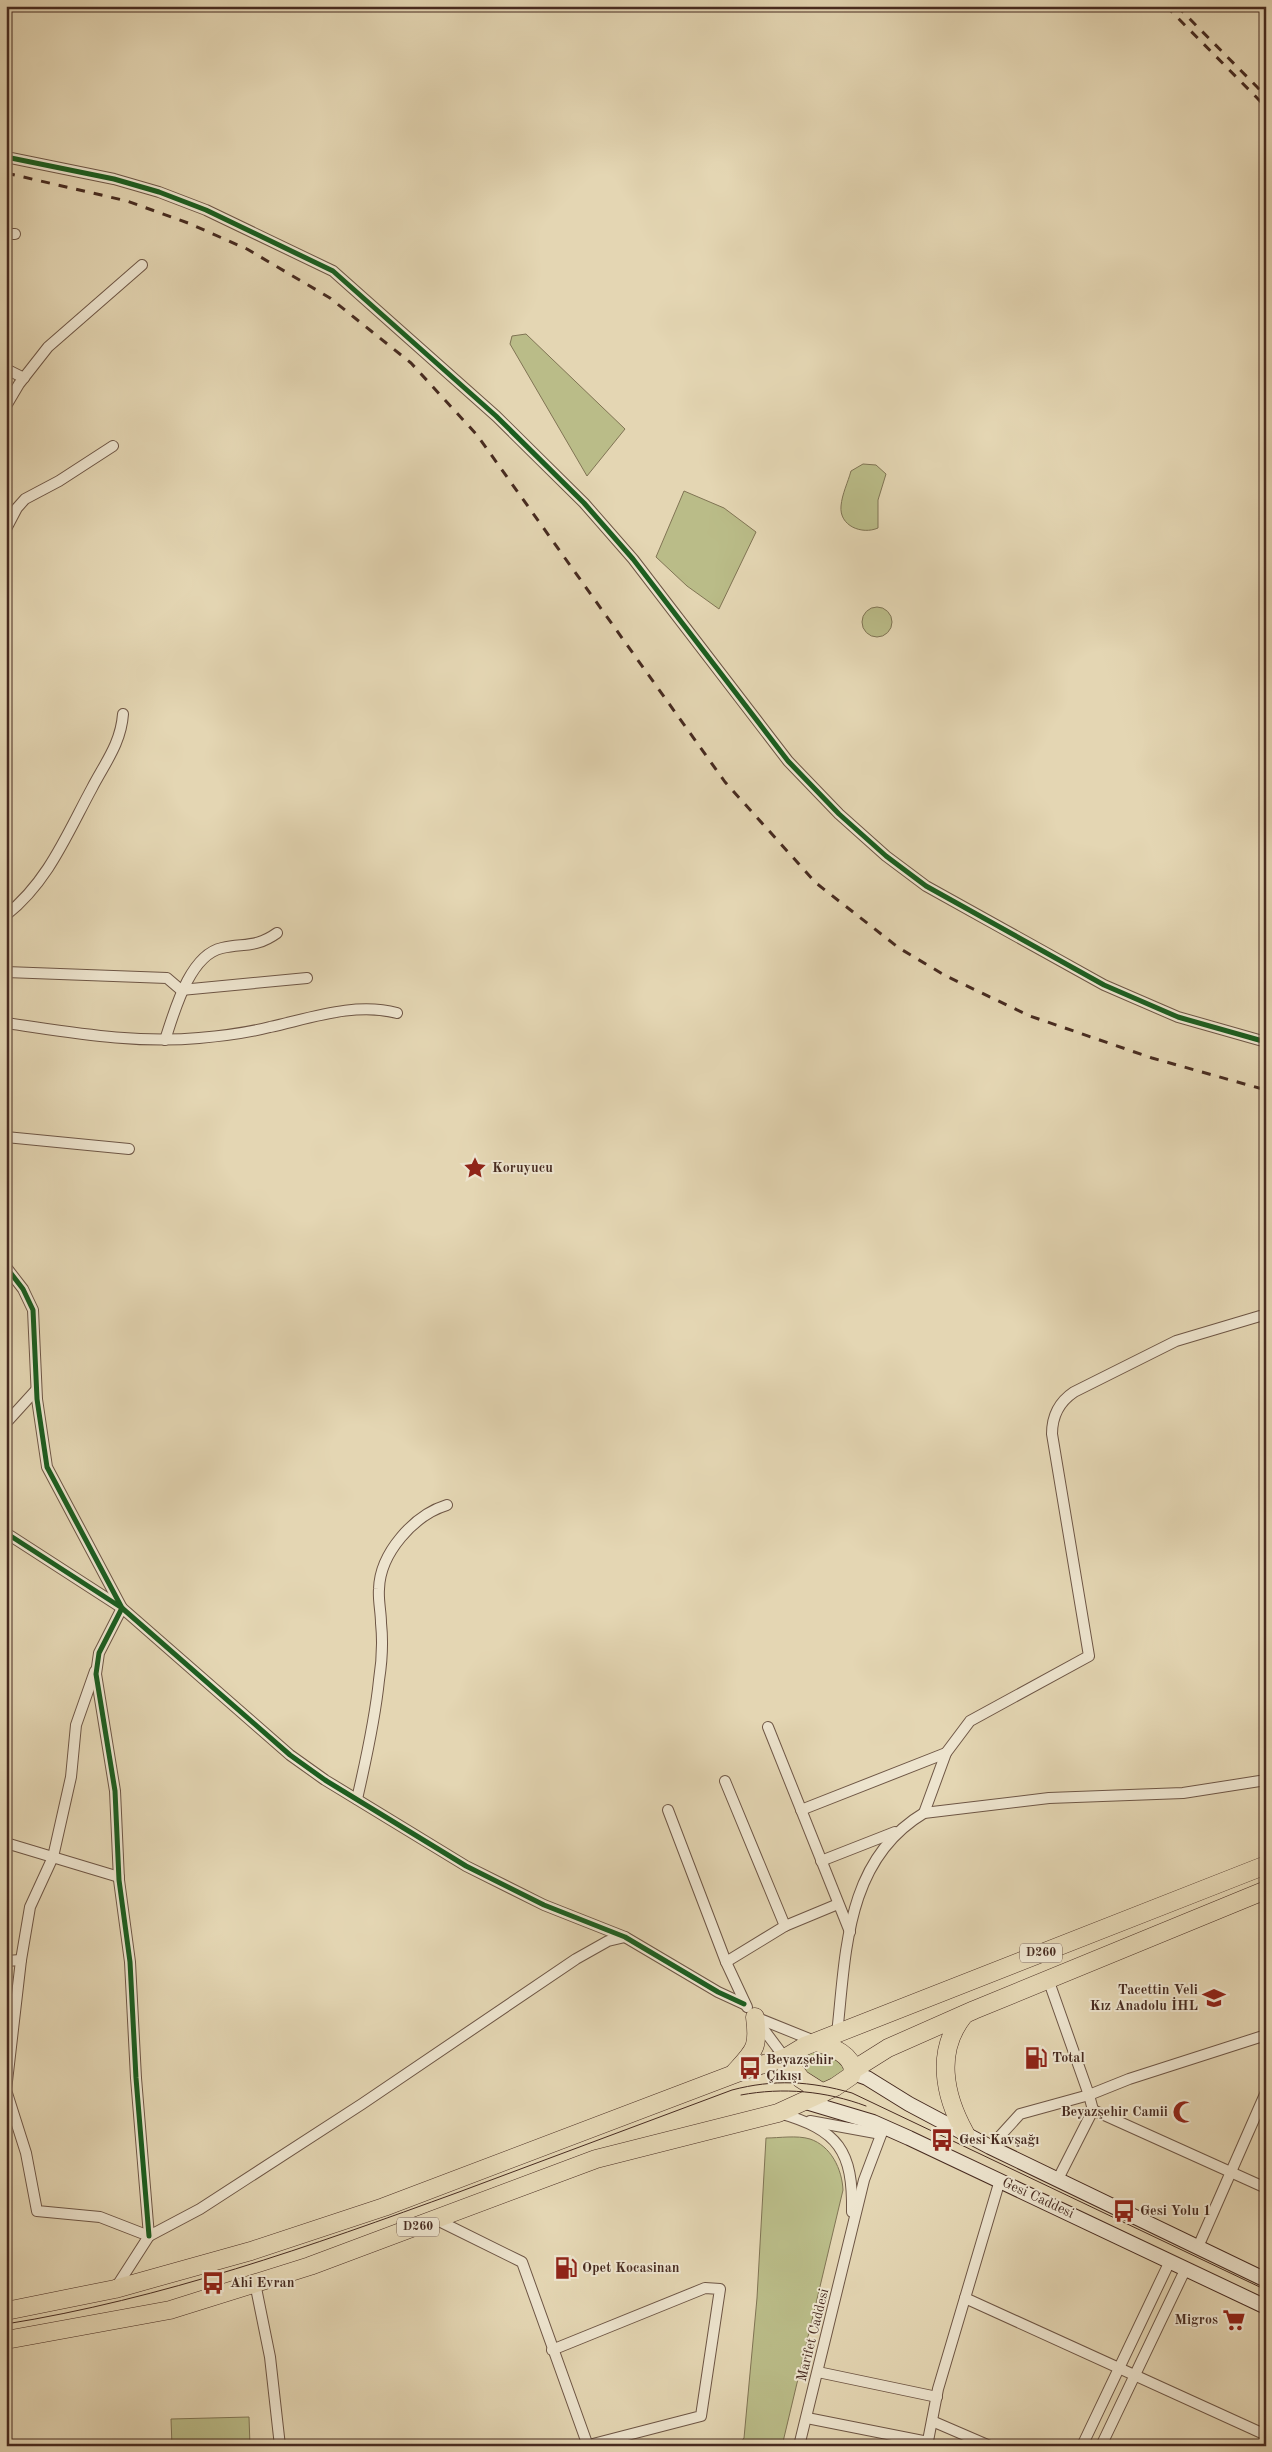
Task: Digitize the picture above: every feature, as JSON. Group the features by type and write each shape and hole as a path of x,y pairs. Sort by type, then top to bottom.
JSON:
{"highway":[{"name":"D260","path":"817,2042 1266,1865"},
{"name":"D260","path":"856,2069 888,2048 964,2014 1266,1890"},
{"path":"732,2075 755,2048 758,2039 750,2010"},
{"path":"964,2014 950,2038 945,2065 950,2098 965,2134"},
{"path":"817,2042 843,2054 856,2069 842,2083 823,2093 804,2082 785,2058 805,2046 817,2042"},
{"name":"D260","path":"6,2311 115,2290 251,2251 384,2206 732,2075 785,2058"},
{"name":"D260","path":"6,2340 170,2310 255,2283 437,2220 596,2159 778,2113 823,2093"}],"main road":[{"name":"Gesi Caddesi","path":"856,2069 909,2104 990,2147 1266,2280"},
{"name":"Gesi Caddesi","path":"806,2102 1000,2180 1266,2307"}],"street":[{"path":"6,156 114,179 182,200 333,272 496,416 577,497 633,559 750,714 788,760 834,808 886,856 933,890 1104,985 1178,1017 1266,1042"},
{"path":"6,406 24,378 48,347 142,265"},
{"path":"6,369 24,378"},
{"path":"6,529 17,508 25,499 58,481 113,446"},
{"path":"6,914 30,893 52,864 116,746 123,714"},
{"path":"164,1040 181,990 209,953 224,948 257,944 277,934"},
{"path":"6,972 167,978 181,990 307,978"},
{"path":"6,1022 124,1039 164,1040 239,1033 359,1009 397,1013"},
{"path":"6,1137 129,1150"},
{"path":"6,1267 23,1288 33,1310 36,1390 48,1467 122,1608"},
{"path":"924,1813 946,1753 970,1721 1090,1656 1052,1434 1053,1421 1060,1404 1074,1392 1176,1341 1260,1316"},
{"path":"6,1423 36,1390"},
{"path":"357,1799 369,1746 379,1681 382,1644 379,1588 382,1571 394,1548 411,1527 435,1509 447,1505"},
{"path":"6,1533 122,1608 290,1755 357,1799 444,1853 511,1889 544,1905 625,1937 750,2010 817,2042"},
{"path":"122,1608 99,1653 96,1667 85,1694 76,1725 72,1777 53,1857 30,1907 21,1960 6,2090 26,2153 37,2211 100,2217 149,2236"},
{"path":"96,1667 96,1682 115,1791 119,1877 130,1962 137,2088 149,2236"},
{"path":"768,1727 850,1932"},
{"path":"801,1810 946,1753"},
{"path":"837,2034 850,1932 867,1873 880,1851 900,1830 924,1813 1039,1799 1183,1793 1266,1780"},
{"path":"725,1781 785,1926"},
{"path":"668,1810 726,1962 750,2010 785,2058"},
{"path":"822,1861 900,1830"},
{"path":"6,1843 119,1877"},
{"path":"726,1962 785,1926 838,1904"},
{"path":"115,2290 149,2236 200,2209 362,2104 583,1954 608,1941 625,1937"},
{"path":"6,1961 21,1960"},
{"path":"1048,1979 1089,2095 1092,2110 1058,2179"},
{"path":"990,2147 1020,2114 1089,2095 1129,2079 1266,2035"},
{"path":"1198,2247 1266,2092"},
{"path":"1092,2110 1266,2188"},
{"path":"778,2113 801,2120 882,2131 864,2180 852,2230"},
{"path":"801,2120 829,2134 848,2163 853,2184 852,2230"},
{"path":"807,2418 928,2444 937,2397 1000,2180"},
{"path":"437,2220 522,2262 552,2350 571,2404 589,2446 701,2416 720,2289 705,2288 552,2350"},
{"name":"Marifet Caddesi","path":"799,2446 852,2230"},
{"path":"1082,2446 1170,2261"},
{"path":"1101,2446 1186,2268"},
{"path":"255,2283 270,2357 280,2446"},
{"path":"965,2298 1266,2435"},
{"path":"818,2372 937,2397"},
{"path":"932,2421 990,2446"}],"green space":[{"path":"526,334 625,429 587,476 510,344 512,336"},
{"path":"863,464 876,465 886,474 878,500 878,528 872,530 853,527 848,524 841,513 843,497 851,471"},
{"path":"684,491 724,508 756,532 719,609 687,586 656,557"},
{"path":"877,607 888,611 892,622 888,633 877,637 866,633 862,622 866,611"},
{"path":"813,2052 833,2057 846,2071 825,2087 798,2067 798,2058"},
{"path":"799,2137 817,2142 824,2147 838,2166 843,2190 782,2446 738,2446 744,2438 757,2298 766,2138"},
{"path":"249,2417 250,2446 172,2446 171,2419"}],"tram line":[{"path":"6,2324 122,2300 236,2269 348,2232 459,2192 732,2090 747,2086 777,2083 807,2084 852,2093 1266,2290"},
{"path":"741,2095 773,2091 804,2092 836,2097 866,2106"}],"railway":[{"path":"1166,6 1266,107"},
{"path":"1177,6 1266,96"},
{"path":"6,173 127,201 188,223 247,249 330,298 411,363 477,435 725,782 816,883 899,948 946,976 1030,1016 1152,1058 1266,1090"}],"cycle path":[{"path":"6,157 114,179 159,192 206,210 333,271 496,416 584,503 633,559 788,761 839,814 886,856 926,886 1104,985 1178,1017 1266,1042"},
{"path":"6,1267 23,1289 33,1310 37,1399 47,1467 122,1608 99,1653 96,1674 115,1791 119,1880 130,1962 136,2078 149,2236"},
{"path":"6,1533 122,1608 290,1755 325,1780 466,1866 544,1905 625,1937 718,1992 744,2004"}],"place":[{"name":"Koruyucu","path":"475,1168"},
{"name":"Tacettin Veli Kız Anadolu İHL","path":"1214,1998"},
{"name":"Total","path":"1036,2058"},
{"name":"Beyazşehir Çıkışı","path":"750,2068"},
{"name":"Beyazşehir Camii","path":"1184,2112"},
{"name":"Gesi Kavşağı","path":"942,2140"},
{"name":"Gesi Yolu 1","path":"1124,2211"},
{"name":"Opet Kocasinan","path":"566,2268"},
{"name":"Ahi Evran","path":"213,2283"},
{"name":"Migros","path":"1234,2320"}]}
